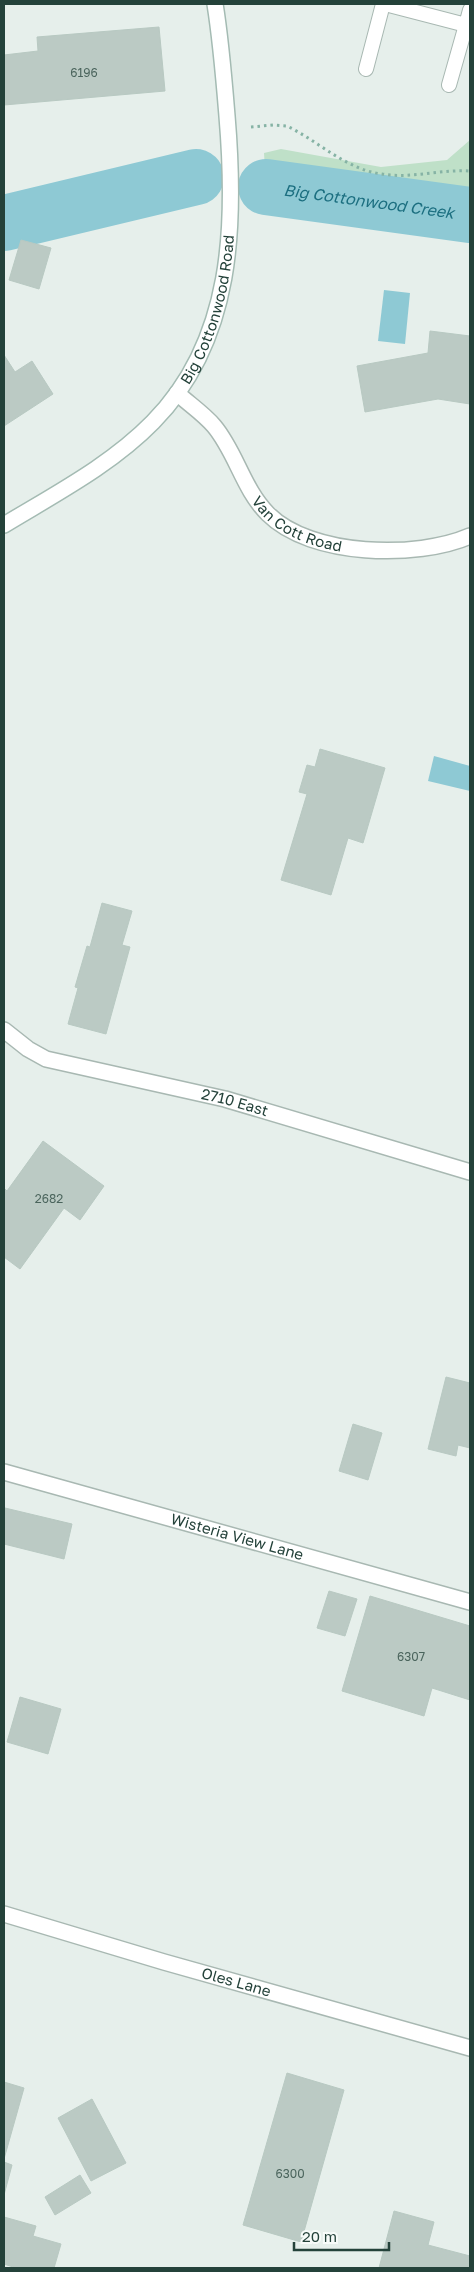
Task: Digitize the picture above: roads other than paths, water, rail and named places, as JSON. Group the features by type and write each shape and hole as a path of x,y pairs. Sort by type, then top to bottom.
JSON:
{"street":[{"name":"Big Cottonwood Road","path":"4,525 98,468 153,422 177,393 207,338 224,279 231,222 228,131 222,47 215,4"},
{"name":"Van Cott Road","path":"177,393 214,427 243,478 267,513 284,527 310,538 338,546 387,552 420,550 450,545 470,536"},
{"name":"2710 East","path":"4,1030 28,1050 46,1059 225,1099 470,1172"},
{"name":"Wisteria View Lane","path":"4,1472 470,1602"},
{"name":"Oles Lane","path":"4,1914 164,1962 470,2048"}],"lane":[{"path":"366,69 384,4 466,25"},
{"path":"449,86 470,10"}],"water":[{"path":"384,290 410,293 405,344 378,341"},
{"path":"434,756 470,766 470,791 428,781"}],"waterway":[{"name":"Big Cottonwood Creek","path":"4,223 196,177"},
{"name":"Big Cottonwood Creek","path":"266,187 470,215"}]}
